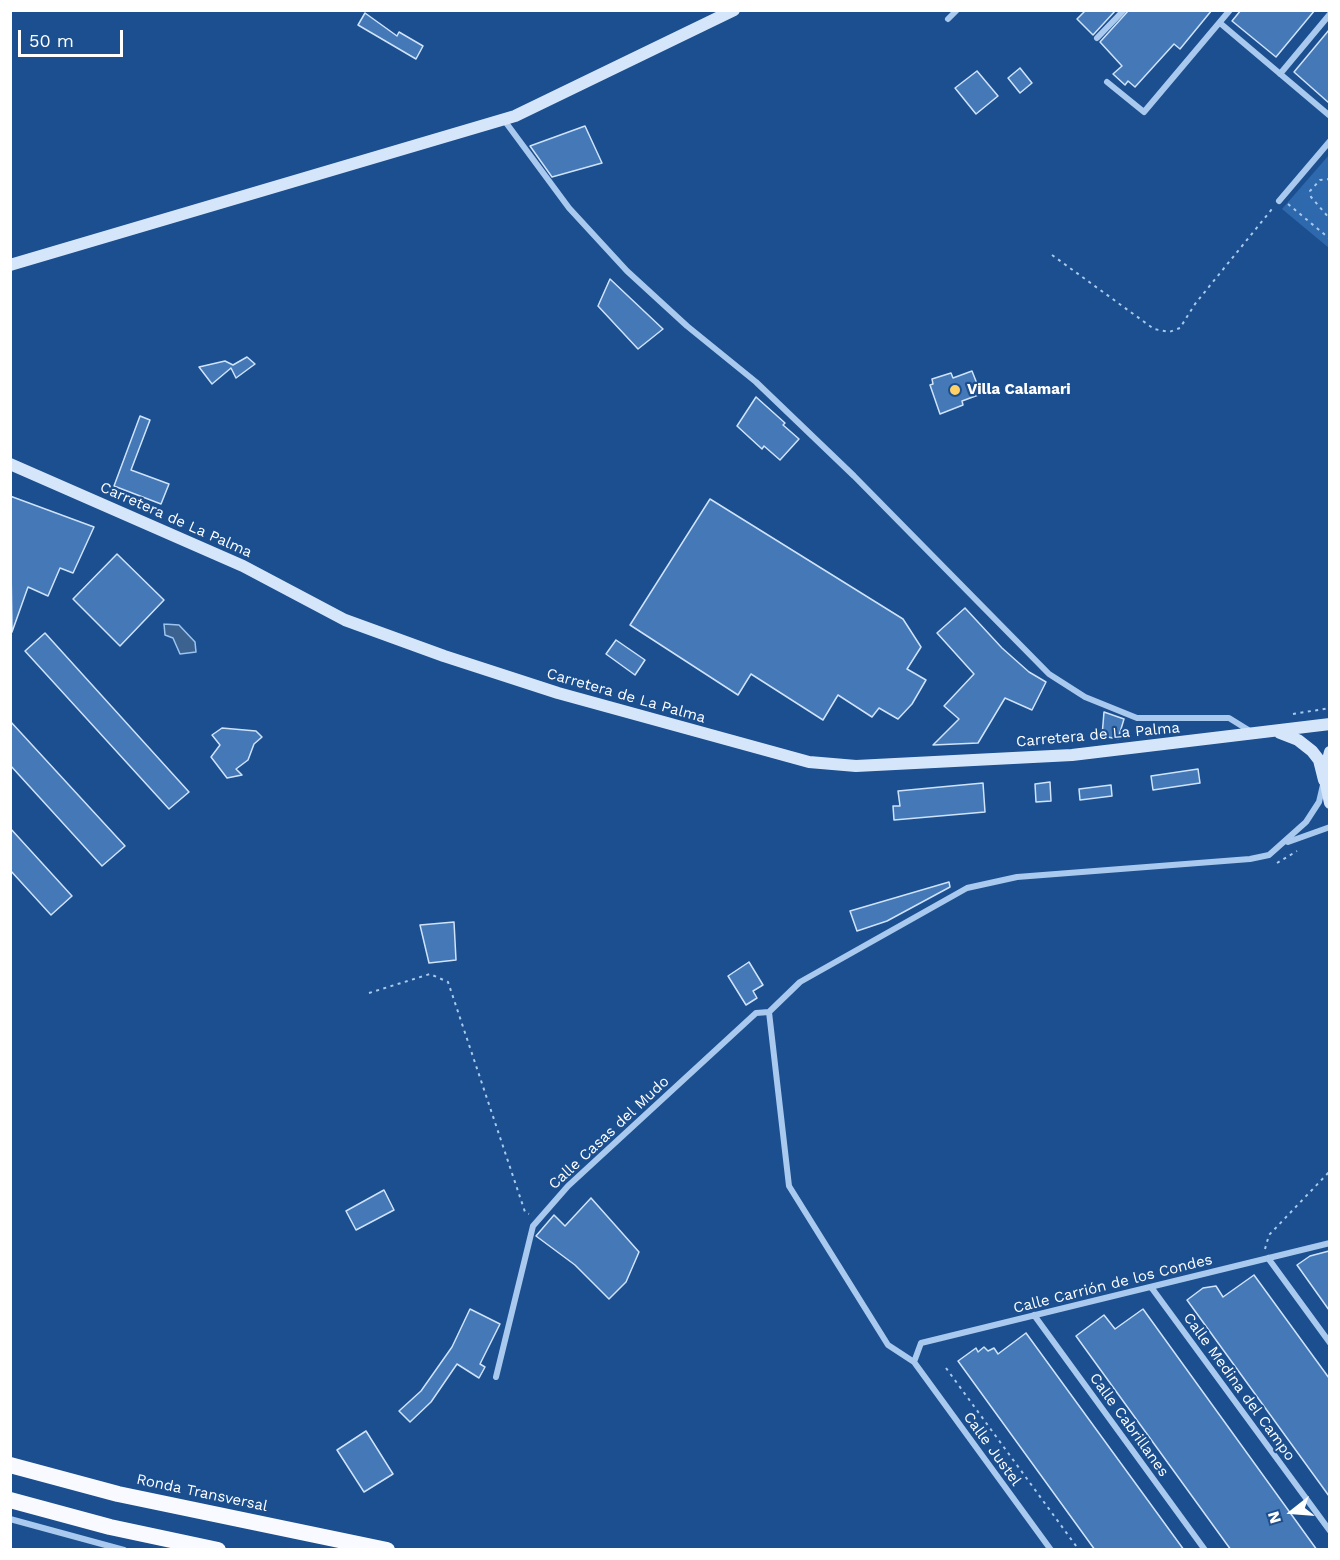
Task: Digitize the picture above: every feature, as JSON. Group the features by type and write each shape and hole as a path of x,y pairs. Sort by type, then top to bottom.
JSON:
{"highway":[{"name":"Ronda Transversal","path":"10,1465 118,1494 387,1550"},
{"path":"10,1500 110,1527 218,1550"}],"main road":[{"path":"10,265 504,120 734,10"},
{"name":"Carretera de La Palma","path":"10,464 243,566 345,620 444,656 558,693 809,762 856,766 1072,755 1273,733 1329,724"},
{"name":"Carretera de La Palma","path":"1273,733 1290,736 1312,751 1319,760 1324,780"},
{"path":"1329,752 1324,780 1329,803"}],"street":[{"path":"948,19 957,10"},
{"path":"1097,38 1124,10"},
{"path":"1107,82 1144,112 1228,11"},
{"path":"1280,74 1329,15"},
{"path":"1220,22 1329,116"},
{"path":"504,120 569,208 627,271 687,326 756,382 846,468 1048,674 1085,698 1137,718 1229,718 1256,735"},
{"path":"1280,200 1329,141"},
{"path":"1285,843 1313,812 1319,802 1324,780"},
{"path":"1285,843 1329,827"},
{"name":"Calle Casas del Mudo","path":"496,1377 533,1226 568,1186 756,1013 769,1012 800,982 967,888 1017,877 1259,858 1285,843"},
{"path":"769,1012 789,1186 888,1345 914,1362"},
{"name":"Calle Carrión de los Condes","path":"914,1362 921,1343 1329,1243"},
{"path":"1265,1259 1329,1343"},
{"name":"Calle Medina del Campo","path":"1151,1287 1329,1531"},
{"name":"Calle Cabrillanes","path":"1034,1315 1205,1550"},
{"name":"Calle Justel","path":"914,1362 1051,1550"},
{"path":"10,1519 124,1550"}],"path":[{"path":"1329,178 1320,180 1310,191 1311,197 1329,219"},
{"path":"1052,255 1154,329 1169,332 1180,328 1195,304 1280,200 1329,239"},
{"path":"369,993 430,974 448,982 525,1212 539,1220"},
{"path":"1265,1259 1269,1235 1329,1171"},
{"path":"946,1368 1079,1550"}],"shaded area":[{"path":"1329,155 1329,248 1282,209"},
{"path":"164,624 179,625 195,642 196,652 180,654 173,638 165,635"}],"building":[{"path":"1086,10 1116,10 1093,35 1077,19"},
{"path":"1129,10 1212,10 1180,49 1174,44 1135,87 1128,81 1125,85 1113,74 1122,66 1100,42"},
{"path":"1241,10 1315,10 1276,57 1232,21"},
{"path":"365,13 397,36 399,32 423,46 416,59 358,25"},
{"path":"1329,30 1329,103 1294,72"},
{"path":"1020,68 1032,83 1020,93 1008,78"},
{"path":"977,71 998,96 976,114 955,88"},
{"path":"585,126 602,163 552,177 530,146"},
{"path":"610,279 663,329 638,349 598,306"},
{"path":"247,357 255,364 236,378 231,368 212,384 199,367 225,361 233,365"},
{"name":"Villa Calamari","path":"972,371 981,394 962,401 963,405 940,414 930,385 933,384 932,379 951,373 953,378"},
{"path":"756,397 799,439 780,460 764,446 762,449 737,426"},
{"path":"140,416 150,420 131,470 169,484 161,504 114,486"},
{"path":"10,496 94,527 73,573 60,568 48,596 28,587 12,632"},
{"path":"710,499 903,619 921,647 907,669 926,680 912,704 898,719 879,708 872,717 838,695 823,720 751,674 738,695 630,625"},
{"path":"117,554 164,600 120,646 73,599"},
{"path":"965,608 1002,648 1029,672 1046,682 1032,710 1005,698 978,743 933,745 959,719 944,706 974,674 937,633"},
{"path":"45,633 189,792 169,809 25,651"},
{"path":"616,640 645,660 635,675 606,654"},
{"path":"1104,712 1124,719 1118,739 1102,736"},
{"path":"10,721 125,846 102,866 10,765"},
{"path":"222,728 256,731 262,737 254,744 248,760 236,769 242,775 227,778 211,757 220,745 212,735"},
{"path":"1198,769 1200,783 1153,790 1151,776"},
{"path":"1050,782 1051,801 1036,802 1035,784"},
{"path":"983,783 985,812 894,820 893,806 900,806 898,791"},
{"path":"1111,785 1112,796 1080,800 1079,789"},
{"path":"10,828 72,896 51,915 10,870"},
{"path":"949,882 950,887 887,921 857,931 850,911"},
{"path":"454,922 456,960 429,963 420,925"},
{"path":"749,962 763,985 753,991 757,998 746,1005 728,976"},
{"path":"384,1190 394,1210 356,1230 346,1211"},
{"path":"591,1198 639,1252 626,1282 609,1299 575,1265 536,1236 554,1215 565,1226"},
{"path":"1329,1251 1329,1310 1297,1265 1310,1256"},
{"path":"1254,1275 1329,1378 1329,1496 1187,1300 1203,1288 1216,1286 1223,1297"},
{"path":"470,1309 500,1324 480,1364 485,1367 479,1378 457,1364 431,1402 410,1422 399,1411 421,1391 452,1347"},
{"path":"1143,1309 1317,1550 1231,1550 1076,1336 1104,1315 1115,1329"},
{"path":"1026,1333 1184,1550 1095,1550 958,1361 976,1348 978,1352 984,1347 988,1351 994,1348 998,1354"},
{"path":"366,1431 393,1474 364,1492 337,1450"}],"place":[{"name":"Villa Calamari","path":"955,390"}]}
